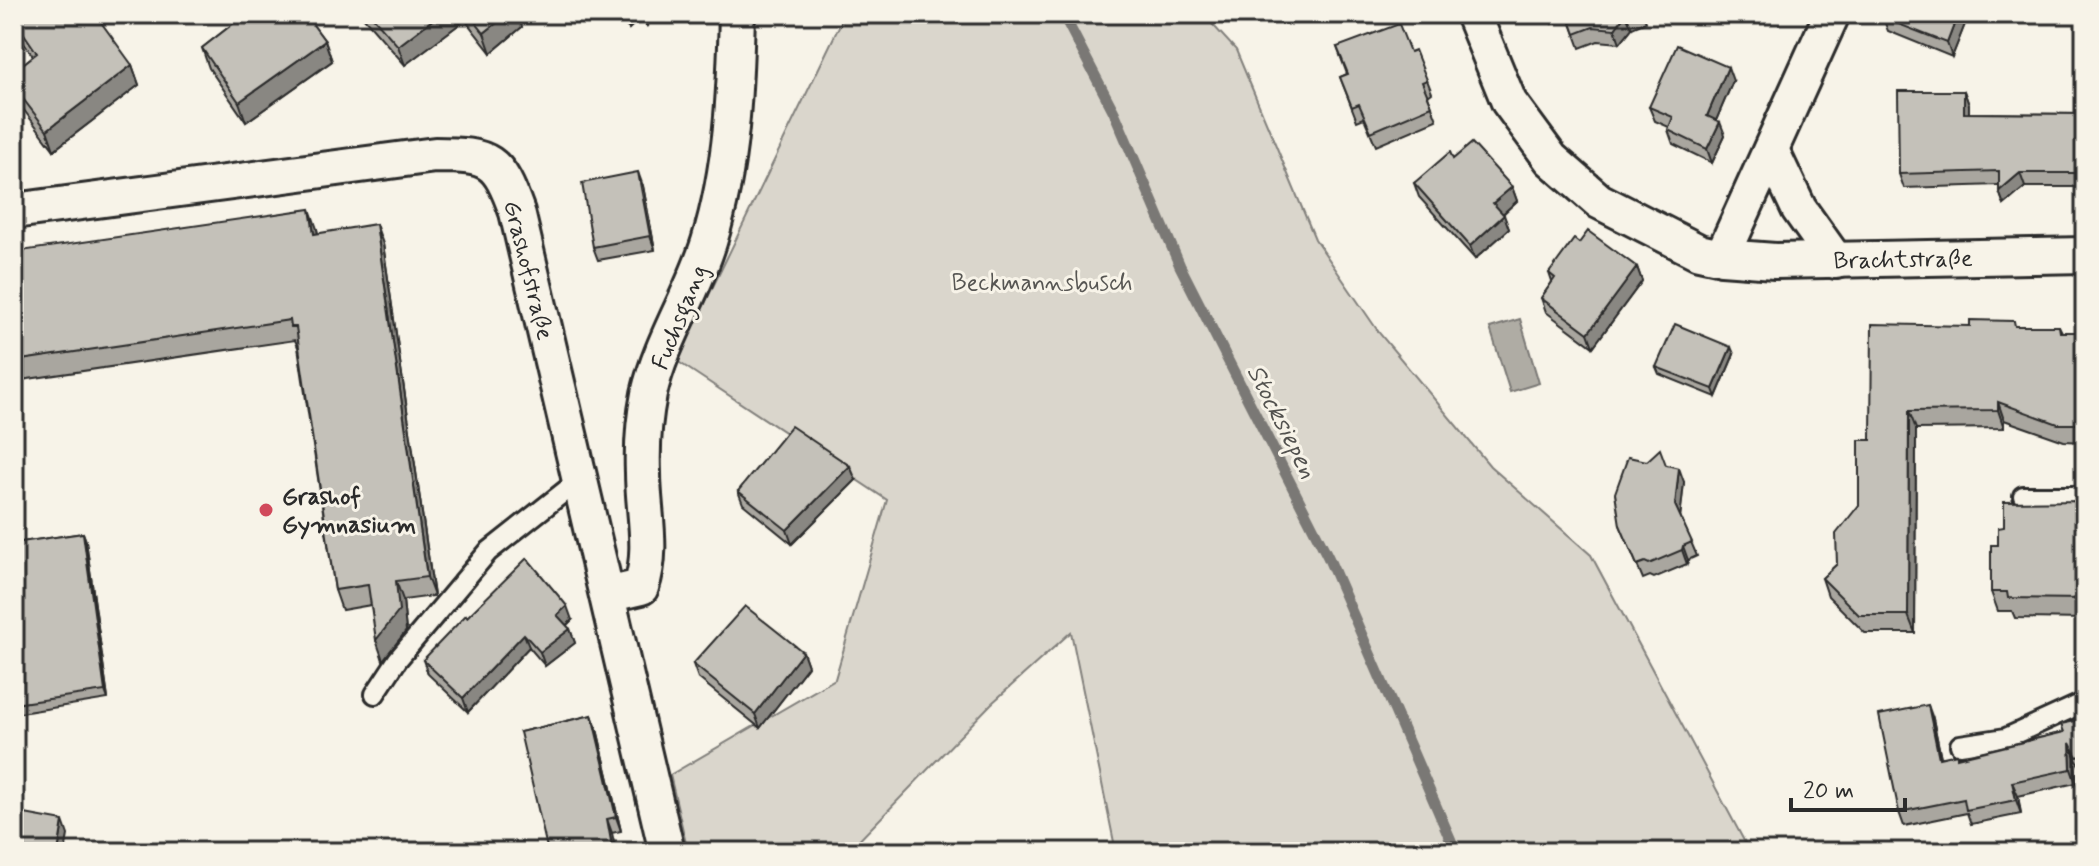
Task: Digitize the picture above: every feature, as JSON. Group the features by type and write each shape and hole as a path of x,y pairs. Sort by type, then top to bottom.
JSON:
{"street":[{"name":"Fuchsgang","path":"607,595 641,587 647,568 642,472 649,395 659,361 708,246 721,200 730,148 737,14"},
{"name":"Brachtstraße","path":"1473,14 1509,102 1551,159 1599,201 1699,252 1775,261 2085,255"},
{"path":"1722,257 1832,14"},
{"path":"1771,150 1799,209 1836,261"},
{"name":"Grashofstraße","path":"14,211 435,155 482,158 498,170 517,212 667,852"}],"lane":[{"path":"375,694 398,659 488,552 579,480"},
{"path":"2023,496 2085,496"},
{"path":"1960,745 2006,738 2085,702"}],"green space":[{"name":"Beckmannsbusch","path":"845,14 1203,14 1236,50 1315,239 1380,334 1490,466 1591,555 1750,852 1116,852 1071,632 991,704 848,852 688,852 670,775 835,679 887,500 677,361"}],"shaded area":[{"path":"1520,319 1539,383 1510,392 1490,328"}],"building":[{"path":"27,14 95,14 132,65 47,130 14,87 14,71 37,53 16,22"},
{"path":"235,14 305,14 325,41 239,102 202,48 239,19"},
{"path":"370,14 440,14 398,46"},
{"path":"469,14 508,14 484,33"},
{"path":"1568,14 1626,14 1615,29 1593,27 1575,34"},
{"path":"1884,14 1958,14 1947,43 1883,18"},
{"path":"1399,24 1410,52 1415,50 1427,80 1422,82 1432,106 1371,132 1359,104 1352,107 1340,77 1348,74 1337,47"},
{"path":"1677,45 1728,67 1707,116 1720,122 1707,149 1668,130 1673,117 1649,107"},
{"path":"1898,91 1964,91 1964,113 2085,114 2085,173 2020,173 1999,191 1999,171 1899,174"},
{"path":"1472,143 1512,187 1493,203 1504,215 1470,246 1414,183 1450,152 1453,159"},
{"path":"638,172 650,236 593,247 582,183"},
{"path":"310,209 314,234 376,224 427,577 396,581 399,611 376,640 368,585 335,590 296,327 291,327 290,320 14,361 14,252"},
{"path":"1588,231 1637,267 1588,333 1541,298 1555,278 1549,273 1574,239 1579,243"},
{"path":"1970,320 2014,321 2015,326 2059,326 2060,332 2085,332 2085,424 2058,424 1998,402 1998,410 1909,411 1908,615 1859,615 1822,578 1837,564 1836,534 1859,505 1859,440 1871,440 1872,324 1970,326"},
{"path":"1675,324 1731,347 1713,389 1656,367"},
{"path":"791,426 850,466 787,530 738,491"},
{"path":"1660,449 1666,465 1679,468 1675,505 1692,542 1683,546 1682,550 1649,564 1637,565 1620,525 1615,493 1628,457 1647,461"},
{"path":"2085,501 2085,599 2008,598 2007,592 1991,592 1991,545 1998,545 1998,528 2004,527 2004,502"},
{"path":"83,533 105,691 14,704 14,543"},
{"path":"527,558 567,606 557,615 570,629 540,652 524,634 463,698 423,660"},
{"path":"745,606 803,652 755,714 693,664"},
{"path":"1928,705 1939,758 1957,754 1957,758 2064,732 2061,724 2085,719 2085,755 2077,757 2070,743 2071,769 2012,782 2016,800 1966,810 1964,799 1899,812 1879,715"},
{"path":"592,715 616,817 607,819 613,852 548,852 520,732"},
{"path":"14,812 63,821 58,852 14,852"}],"waterway":[{"name":"Stocksiepen","path":"1063,14 1114,112 1180,266 1328,557 1456,852"}],"place":[{"name":"Grashof Gymnasium","path":"266,510"}]}
